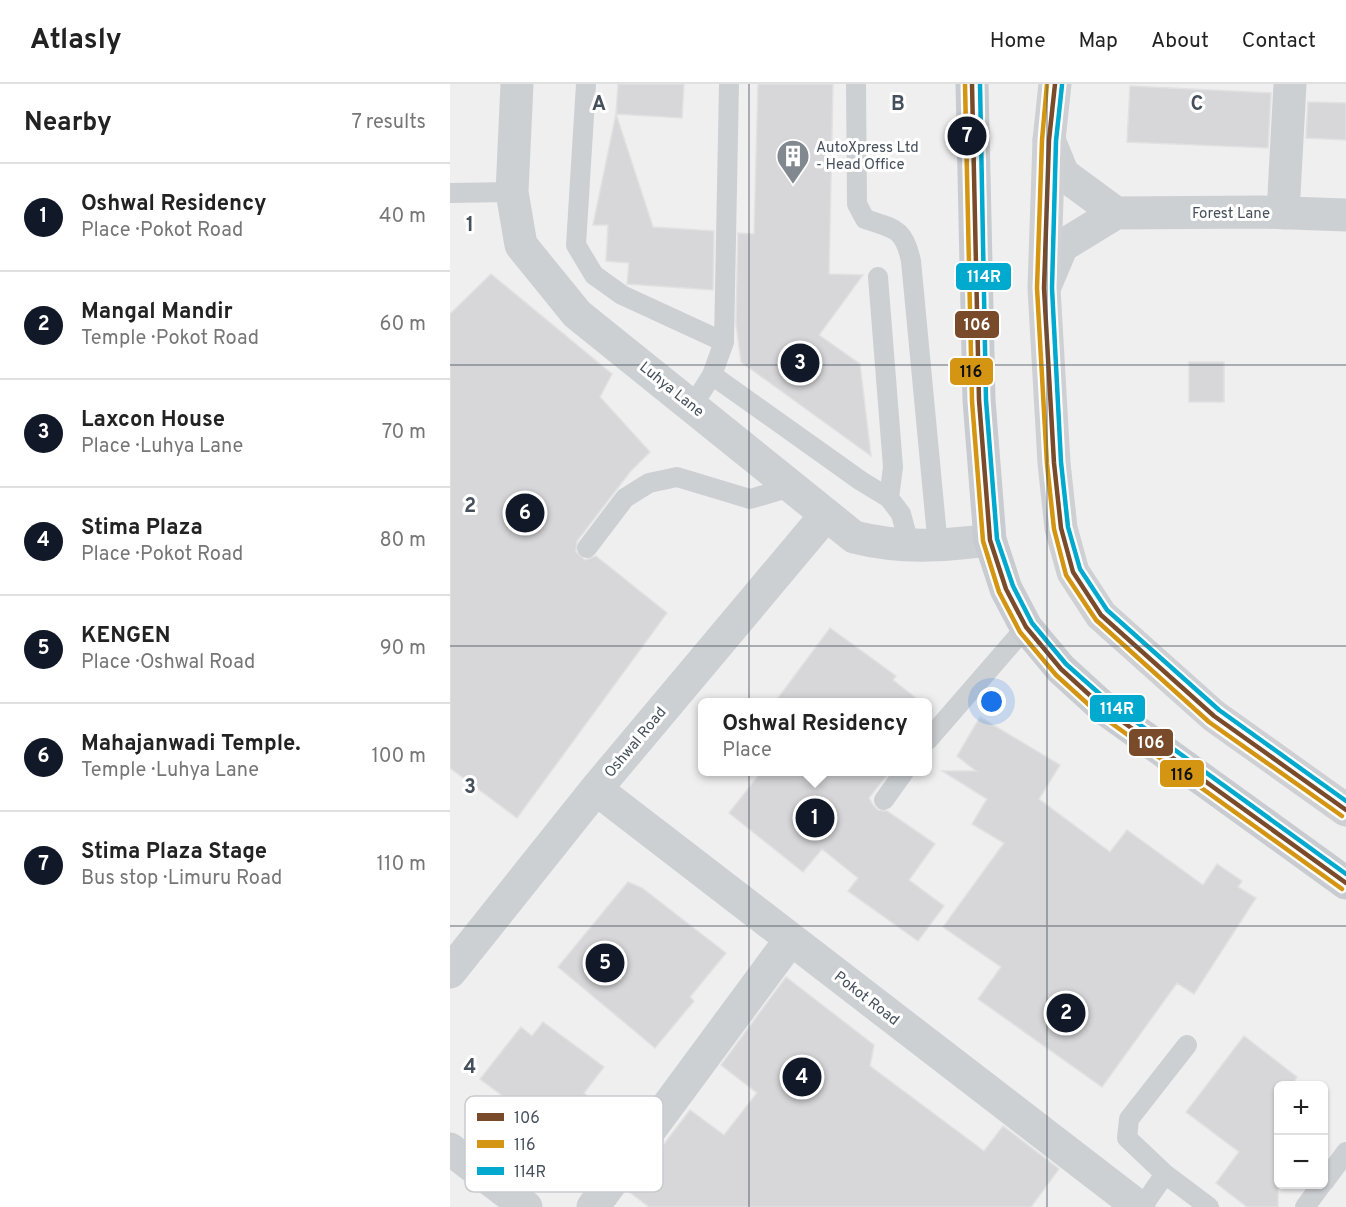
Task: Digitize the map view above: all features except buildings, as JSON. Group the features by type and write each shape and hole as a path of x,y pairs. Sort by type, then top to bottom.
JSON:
{"main road":[{"path":"972,84 979,400 990,540 1006,589 1026,627 1061,669 1105,709 1346,883"},
{"path":"1055,84 1050,140 1044,288 1054,463 1061,528 1074,572 1101,615 1214,716 1346,810"}],"street":[{"name":"Luhya Lane","path":"517,84 512,192 521,244 578,314 693,405 825,516 854,537 881,544 924,547 990,540"},
{"path":"1283,213 1290,84"},
{"path":"1044,288 1062,246 1116,213 1063,174 1050,140"},
{"name":"Forest Lane","path":"1116,213 1346,215"},
{"name":"Oshwal Road","path":"450,972 596,789 825,516"},
{"name":"Pokot Road","path":"596,789 1141,1207"},
{"path":"663,1112 791,939"},
{"path":"450,1149 465,1160"},
{"path":"506,1192 526,1207"},
{"path":"593,1207 604,1192"}],"lane":[{"path":"586,84 576,245 594,275 622,295 724,342"},
{"path":"693,405 712,375 724,342 729,84"},
{"path":"856,84 857,204 865,219 892,228 907,240 911,261 924,547"},
{"path":"450,193 512,192"},
{"path":"878,277 892,467 889,498"},
{"path":"712,375 861,481 889,498 924,547"},
{"path":"587,548 626,498 650,483 677,477 750,499 791,487"},
{"path":"932,734 1026,627"},
{"path":"884,800 901,776"},
{"path":"1187,1045 1129,1119 1127,1138 1166,1174 1209,1207"},
{"path":"1328,1176 1346,1152"},
{"path":"1141,1207 1166,1174"},
{"path":"1305,1207 1318,1189"}],"transit line":[{"name":"116","path":"965,84 972,401 983,541 999,592 1020,632 1056,675 1100,715 1342,889"},
{"name":"106","path":"972,84 979,400 990,540 1006,589 1026,627 1061,669 1105,709 1346,883"},
{"name":"114R","path":"980,84 986,400 997,539 1013,586 1032,623 1066,664 1110,703 1346,874"},
{"name":"116","path":"1047,84 1042,140 1037,288 1047,464 1054,529 1066,575 1096,620 1209,722 1342,816"},
{"name":"106","path":"1055,84 1049,140 1044,288 1054,463 1061,528 1073,572 1101,615 1214,716 1346,810"},
{"name":"114R","path":"1062,85 1056,141 1052,288 1061,462 1068,527 1080,569 1107,610 1219,710 1346,801"}],"place":[{"name":"Stima Plaza Stage","path":"967,136"},
{"name":"AutoXpress Ltd - Head Office","path":"793,185"},
{"name":"Laxcon House","path":"800,363"},
{"name":"Mahajanwadi Temple.","path":"525,513"},
{"name":"Oshwal Residency","path":"815,818"},
{"name":"KENGEN","path":"605,963"},
{"name":"Mangal Mandir","path":"1066,1013"},
{"name":"Stima Plaza","path":"802,1077"}]}
